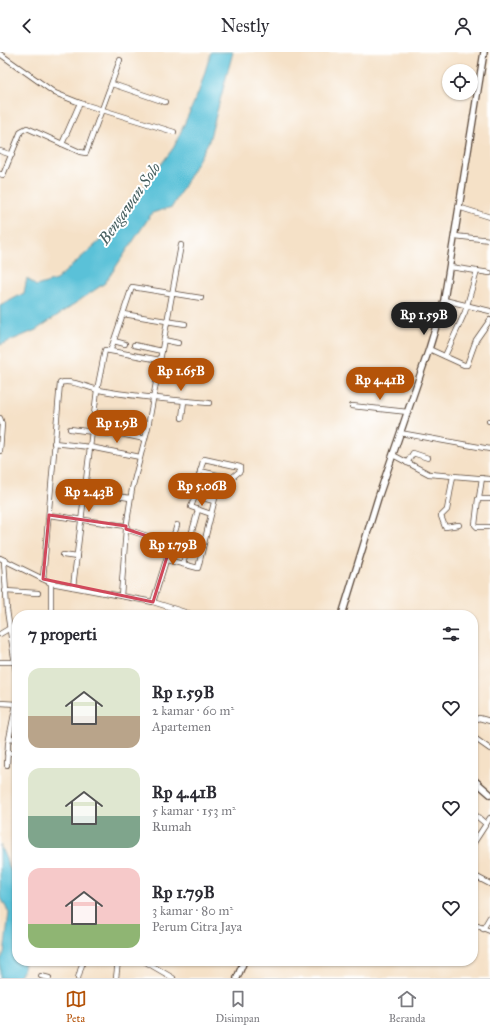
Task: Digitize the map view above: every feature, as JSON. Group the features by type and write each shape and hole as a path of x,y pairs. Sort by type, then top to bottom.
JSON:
{"street":[{"path":"344,610 444,300 484,52"},
{"path":"0,54 55,92 80,103 174,132"},
{"path":"0,174 3,175 21,131 27,128 80,152 86,153 103,110 120,60"},
{"path":"112,84 165,102"},
{"path":"62,144 80,103"},
{"path":"0,151 12,155"},
{"path":"458,207 490,217"},
{"path":"455,236 490,240"},
{"path":"121,596 126,528 130,498 153,398 181,244"},
{"path":"450,267 490,273"},
{"path":"445,356 468,304 477,271"},
{"path":"111,349 132,286 201,298"},
{"path":"444,300 490,310"},
{"path":"123,314 185,324"},
{"path":"429,349 467,365 476,340 490,320"},
{"path":"164,340 178,343"},
{"path":"114,341 124,344"},
{"path":"134,345 162,351"},
{"path":"73,587 91,432 97,390 106,350 111,349 160,360"},
{"path":"43,579 60,383 66,382 97,390 153,398 209,403"},
{"path":"182,418 184,401"},
{"path":"352,406 408,412"},
{"path":"0,418 2,424 0,451"},
{"path":"70,429 109,434"},
{"path":"400,433 490,449"},
{"path":"121,434 144,439"},
{"path":"54,443 90,447 140,457"},
{"path":"407,462 413,453 428,458"},
{"path":"393,455 425,473 490,479"},
{"path":"166,560 198,568 217,490 240,471 240,467 204,459 197,480 199,485 191,507 211,514"},
{"path":"200,471 231,478"},
{"path":"453,476 447,510 441,516 445,528 459,525"},
{"path":"482,478 476,526 490,526"},
{"path":"199,485 217,490"},
{"path":"84,493 102,495"},
{"path":"117,496 130,498"},
{"path":"195,496 214,501"},
{"path":"479,498 490,498"},
{"path":"183,564 198,510"},
{"path":"49,515 126,528 171,544"},
{"path":"154,602 177,525"},
{"path":"169,551 186,554"},
{"path":"63,555 77,557"},
{"path":"2,559 51,583 154,602 179,610"},
{"path":"2,559 9,629 12,643"},
{"path":"50,610 51,583"},
{"path":"6,591 38,593"},
{"path":"0,634 12,627"},
{"path":"0,662 12,662"},
{"path":"0,703 12,704"},
{"path":"478,718 490,722"},
{"path":"7,764 7,753 12,728"},
{"path":"478,741 490,749"},
{"path":"7,753 12,753"},
{"path":"478,783 490,794"},
{"path":"478,817 486,824"},
{"path":"478,836 490,818"},
{"path":"478,878 490,884"},
{"path":"483,929 490,917"},
{"path":"478,926 490,931"},
{"path":"78,978 82,966"},
{"path":"116,978 117,966"},
{"path":"153,966 173,978"},
{"path":"237,978 242,966"},
{"path":"42,976 49,978"}],"highlighted area":[{"path":"49,515 126,526 126,529 171,544 153,602 43,579"}],"water":[{"path":"211,52 233,52 209,141 172,207 152,213 105,283 36,330 0,345 0,306 24,293 27,278 36,286 56,280 114,228 174,147 199,91"},
{"path":"0,845 12,873 12,966 24,966 23,971 18,978 0,978 0,961 4,953 9,913 0,896"}],"water label":[{"name":"Bengawan Solo","path":"129,203"}]}
